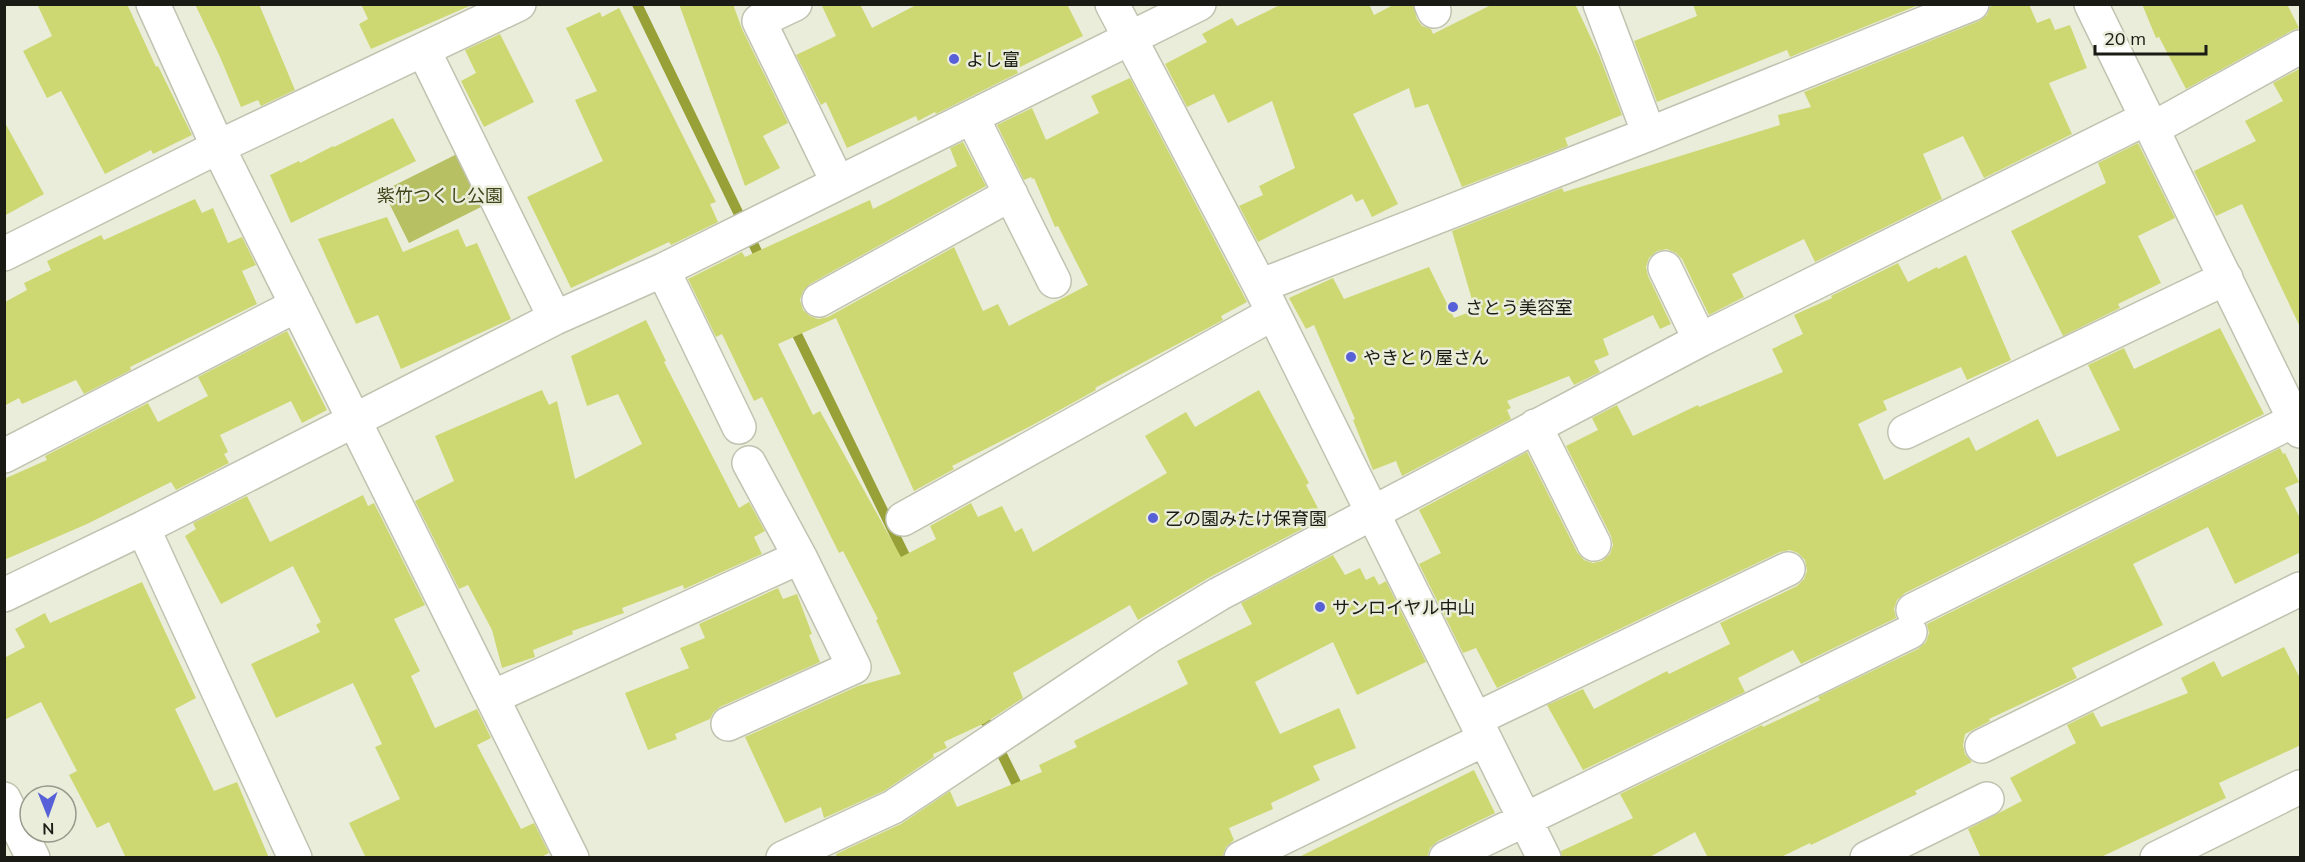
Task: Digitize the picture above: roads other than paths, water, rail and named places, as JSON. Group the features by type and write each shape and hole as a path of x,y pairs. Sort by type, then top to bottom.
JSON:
{"street":[{"path":"153,4 218,147 572,858"},
{"path":"4,254 218,147 519,4"},
{"path":"795,4 759,21 838,183"},
{"path":"1112,4 1374,513 1544,858"},
{"path":"4,595 143,528 555,318 663,270 1199,4"},
{"path":"1600,4 1649,134"},
{"path":"903,519 1266,300 1649,134 1972,4"},
{"path":"1446,858 2298,425 2091,4"},
{"path":"783,858 893,807 1170,623 1219,594 1700,340 2150,124 2301,47"},
{"path":"424,51 555,318"},
{"path":"972,117 1054,280"},
{"path":"819,300 1011,194"},
{"path":"1665,268 1700,340"},
{"path":"663,270 739,428"},
{"path":"1905,432 2226,278"},
{"path":"4,456 297,305"},
{"path":"1535,426 1593,544"},
{"path":"728,724 854,667 800,557 748,463"},
{"path":"143,528 296,858"},
{"path":"493,698 800,557"},
{"path":"1241,858 1481,729 1788,569"},
{"path":"1982,746 2301,589"},
{"path":"2157,858 2301,787"},
{"path":"4,799 33,858"},
{"path":"1867,858 1988,799"}],"waterway":[{"path":"637,4 763,264"},
{"path":"792,324 910,566"},
{"path":"980,710 1022,795"}],"place":[{"name":"よし富","path":"954,59"},
{"name":"さとう美容室","path":"1453,307"},
{"name":"やきとり屋さん","path":"1351,357"},
{"name":"乙の園みたけ保育園","path":"1153,518"},
{"name":"サンロイヤル中山","path":"1320,607"}],"park label":[{"name":"紫竹つくし公園","path":"440,195"}]}
